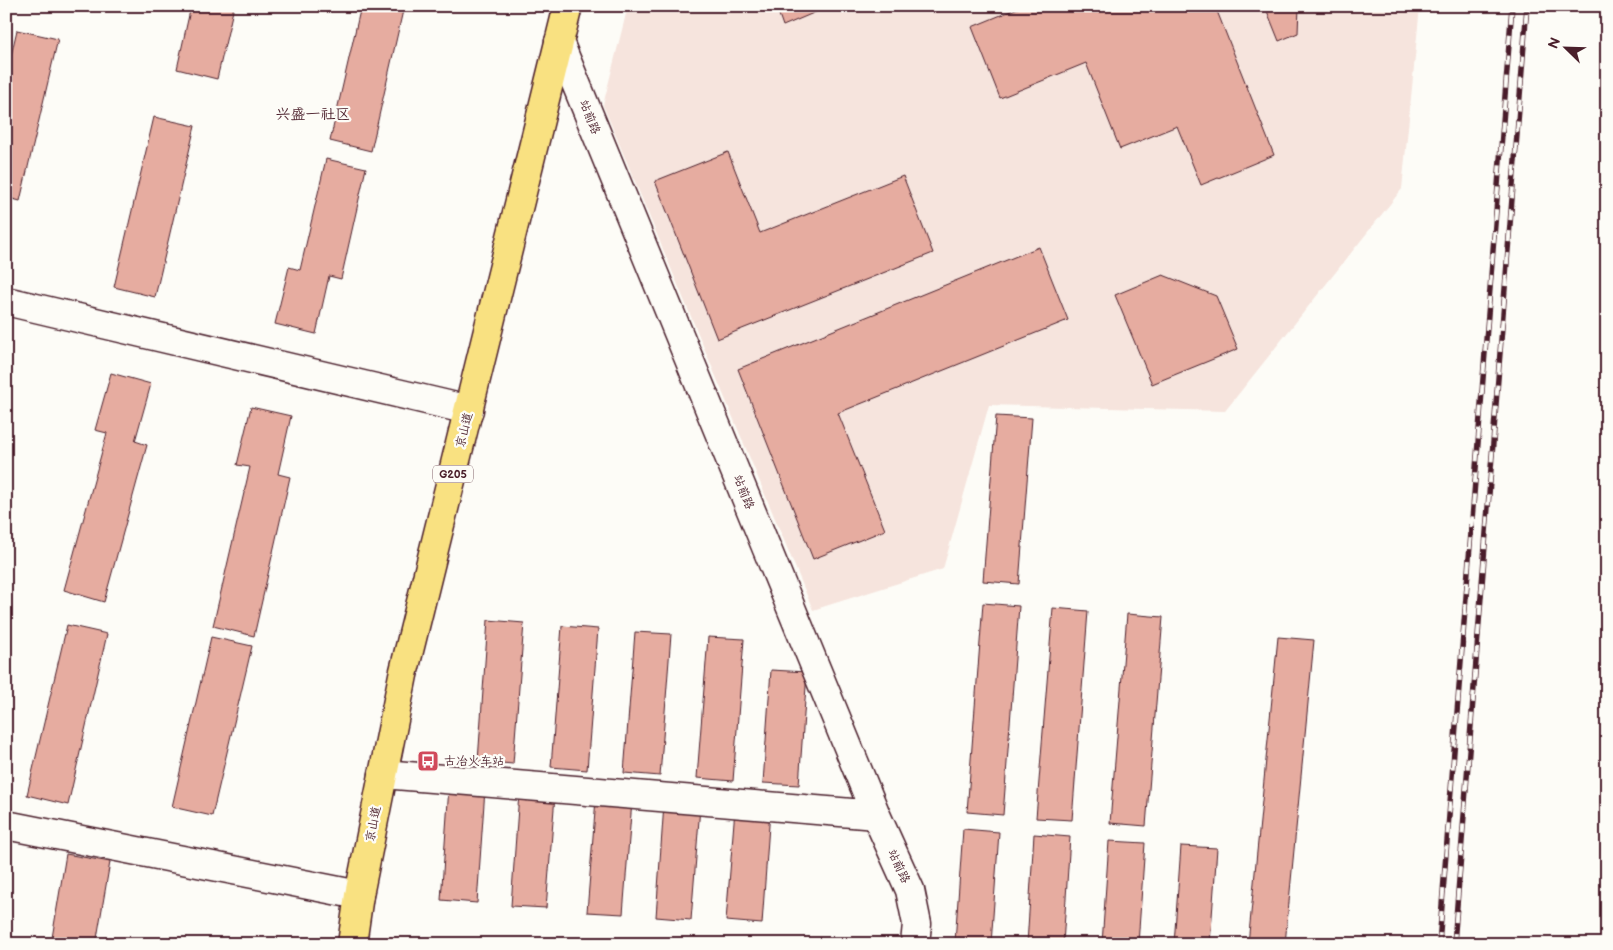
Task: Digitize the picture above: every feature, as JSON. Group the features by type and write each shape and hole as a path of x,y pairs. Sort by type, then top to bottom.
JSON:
{"highway":[{"name":"京山道","path":"352,944 359,895 403,675 568,6"}],"street":[{"name":"站前路","path":"560,42 876,815 910,890 917,924 915,944"},
{"path":"6,301 469,410"},
{"path":"384,774 876,815"},
{"path":"6,825 359,895"}],"shaded area":[{"path":"628,6 1420,6 1402,189 1225,411 989,405 943,569 813,610 603,105"}],"building":[{"path":"191,6 234,6 217,79 177,69"},
{"path":"361,6 404,6 371,151 330,141"},
{"path":"776,6 830,6 783,26"},
{"path":"1023,6 1215,6 1274,155 1201,185 1177,126 1120,149 1086,63 1000,98 972,27"},
{"path":"1265,6 1299,6 1298,33 1279,41"},
{"path":"17,30 58,39 20,201 9,198 6,210 6,77"},
{"path":"154,117 195,126 155,297 114,287"},
{"path":"728,152 760,233 903,176 933,253 717,339 655,181"},
{"path":"326,159 366,168 341,279 329,276 316,334 275,324 289,267 300,270"},
{"path":"1039,247 1068,320 838,413 885,530 813,559 738,369"},
{"path":"1163,275 1216,296 1238,349 1152,384 1115,295"},
{"path":"111,373 151,384 135,441 147,445 104,602 64,590 107,433 95,430"},
{"path":"251,407 291,416 278,474 290,477 254,636 213,626 250,467 237,465"},
{"path":"996,416 1032,418 1019,584 983,581"},
{"path":"983,603 1019,606 1003,815 967,812"},
{"path":"1053,608 1088,611 1072,820 1036,818"},
{"path":"1127,614 1163,617 1146,826 1110,823"},
{"path":"488,620 524,623 513,764 478,761"},
{"path":"67,625 107,634 68,805 27,795"},
{"path":"562,626 598,629 587,770 551,767"},
{"path":"635,632 671,634 660,776 624,773"},
{"path":"211,637 252,646 212,816 172,807"},
{"path":"708,637 744,639 733,781 697,778"},
{"path":"1278,637 1314,640 1285,944 1248,944"},
{"path":"771,670 807,672 799,785 763,783"},
{"path":"449,787 485,789 477,903 441,900"},
{"path":"519,793 555,796 546,908 511,906"},
{"path":"596,799 632,801 623,914 587,912"},
{"path":"664,804 700,807 691,920 656,917"},
{"path":"735,809 770,811 762,924 726,921"},
{"path":"963,829 999,832 991,944 955,942"},
{"path":"1034,834 1070,837 1063,944 1027,944"},
{"path":"1109,841 1145,843 1138,944 1102,944"},
{"path":"1181,846 1217,848 1210,944 1174,944"},
{"path":"66,854 110,862 96,944 51,944"}],"railway":[{"path":"1439,944 1512,6"},
{"path":"1454,944 1527,6"}],"place":[{"name":"古冶火车站","path":"428,761"}],"district":[{"name":"兴盛一社区","path":"313,114"}]}
